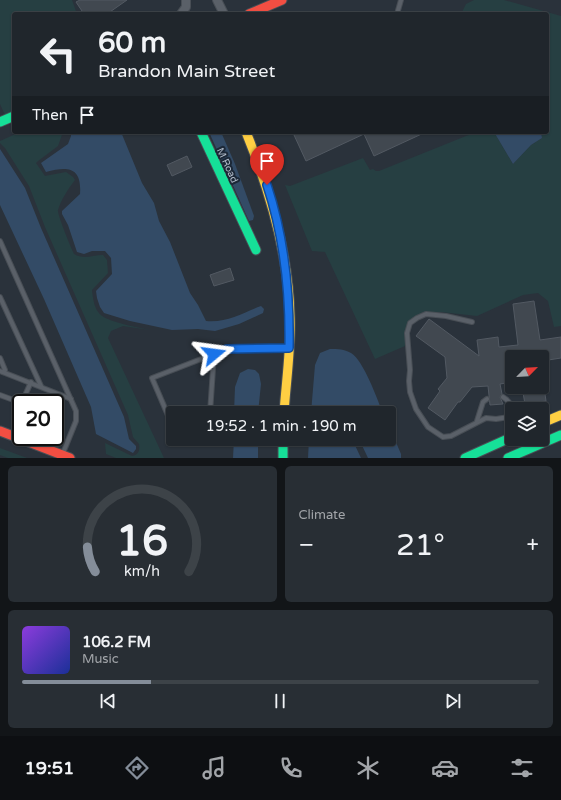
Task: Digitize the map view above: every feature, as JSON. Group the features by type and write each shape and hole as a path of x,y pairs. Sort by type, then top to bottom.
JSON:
{"street":[{"path":"182,12 186,7 186,0"},
{"path":"217,0 223,12"},
{"path":"254,12 282,0"},
{"path":"0,122 12,117"},
{"name":"M Road","path":"202,134 256,250"},
{"path":"247,134 260,164 271,196 280,230 285,260 288,289 289,348 285,406"},
{"path":"549,420 561,415"},
{"path":"0,431 66,456"},
{"path":"508,458 561,434"},
{"path":"465,458 505,440"},
{"path":"283,446 283,458"}],"lane":[{"path":"398,12 402,0"},
{"path":"0,241 76,411 76,421 66,456"},
{"path":"0,297 41,386"},
{"path":"472,322 446,316 426,314 410,323 407,333 410,392 416,408 428,427 443,437 451,436 486,418 496,419 505,418"},
{"path":"166,411 152,378 227,349 289,348"},
{"path":"210,406 214,354"},
{"path":"0,358 5,370 2,372 31,382 71,399"},
{"path":"0,396 19,402 23,400 31,382"},
{"path":"503,397 509,402"},
{"path":"478,421 483,402 487,399"}],"green space":[{"path":"0,0 72,0 76,12 12,12 12,112 5,115 0,104"},
{"path":"474,0 504,0 547,12 462,12 466,4"},
{"path":"549,13 561,16 561,326 554,327 548,301 538,293 523,295 477,316 441,312 426,315 409,323 405,346 375,359 325,252 312,251 285,185 290,186 363,158 370,170 373,169 379,171 471,134 495,134 513,164 531,145 542,138 541,134 549,134"},
{"path":"16,134 62,134 58,146 36,163 45,176 66,172 75,180 63,198 58,213 74,254 81,257 103,255 107,260 108,273 92,290 94,304 99,314 111,320 150,330 123,326 111,331 108,338 164,458 116,458 106,454 105,443 132,456 136,455 138,452 139,444 133,437 128,415 45,227 29,186 0,141"},
{"path":"0,448 27,458 8,458 0,455"}],"water":[{"path":"71,134 122,134 142,183 154,203 159,221 170,242 190,293 206,321 228,319 261,306 264,309 263,313 239,324 215,331 198,329 172,330 130,321 104,313 100,307 96,291 112,274 111,258 105,251 92,251 84,254 77,252 68,225 62,214 62,211 80,194 79,178 72,171 67,169 46,172 41,163 68,144"},
{"path":"210,134 222,134 235,164 254,216 253,220 249,221"},
{"path":"495,134 541,134 542,138 531,145 513,164"},
{"path":"0,149 25,188 124,417 129,439 136,446 133,453 96,434 91,407 44,299 0,205"},
{"path":"330,349 338,349 351,353 356,357 370,381 380,406 312,406 315,365 320,353"},
{"path":"248,369 255,370 259,374 261,384 259,406 234,406 235,387 240,373"},
{"path":"396,442 401,454 401,458 368,458 362,446 396,446"},
{"path":"234,446 258,446 258,458 233,458"},
{"path":"309,446 355,446 361,458 308,458"}],"building":[{"path":"80,0 127,0 110,12 83,12 76,2"},
{"path":"297,134 364,134 306,161 294,135"},
{"path":"364,134 422,134 374,156"},
{"path":"187,156 192,167 172,176 167,165"},
{"path":"230,268 234,280 214,286 210,275"},
{"path":"534,301 540,340 561,337 561,358 549,360 549,350 505,350 505,383 500,384 502,394 500,397 503,404 490,405 488,386 472,387 460,402 458,402 445,420 428,408 440,391 438,389 447,378 445,357 416,336 429,319 479,356 477,340 498,337 499,347 518,345 513,304"},
{"path":"523,394 545,394 546,401 525,402"}],"traffic: fast":[{"path":"0,122 12,117"},
{"path":"202,134 256,250"},
{"path":"508,458 561,435"},
{"path":"465,458 505,440"},
{"path":"283,446 283,458"}],"traffic: slow":[{"path":"247,134 263,177 277,223 286,270 289,294 290,330 285,406"},
{"path":"549,420 561,415"}],"traffic: jam":[{"path":"254,12 282,0"},
{"path":"0,431 70,458"}],"route":[{"path":"214,354 227,349 289,348 290,319 285,260 280,230 267,185"}]}
